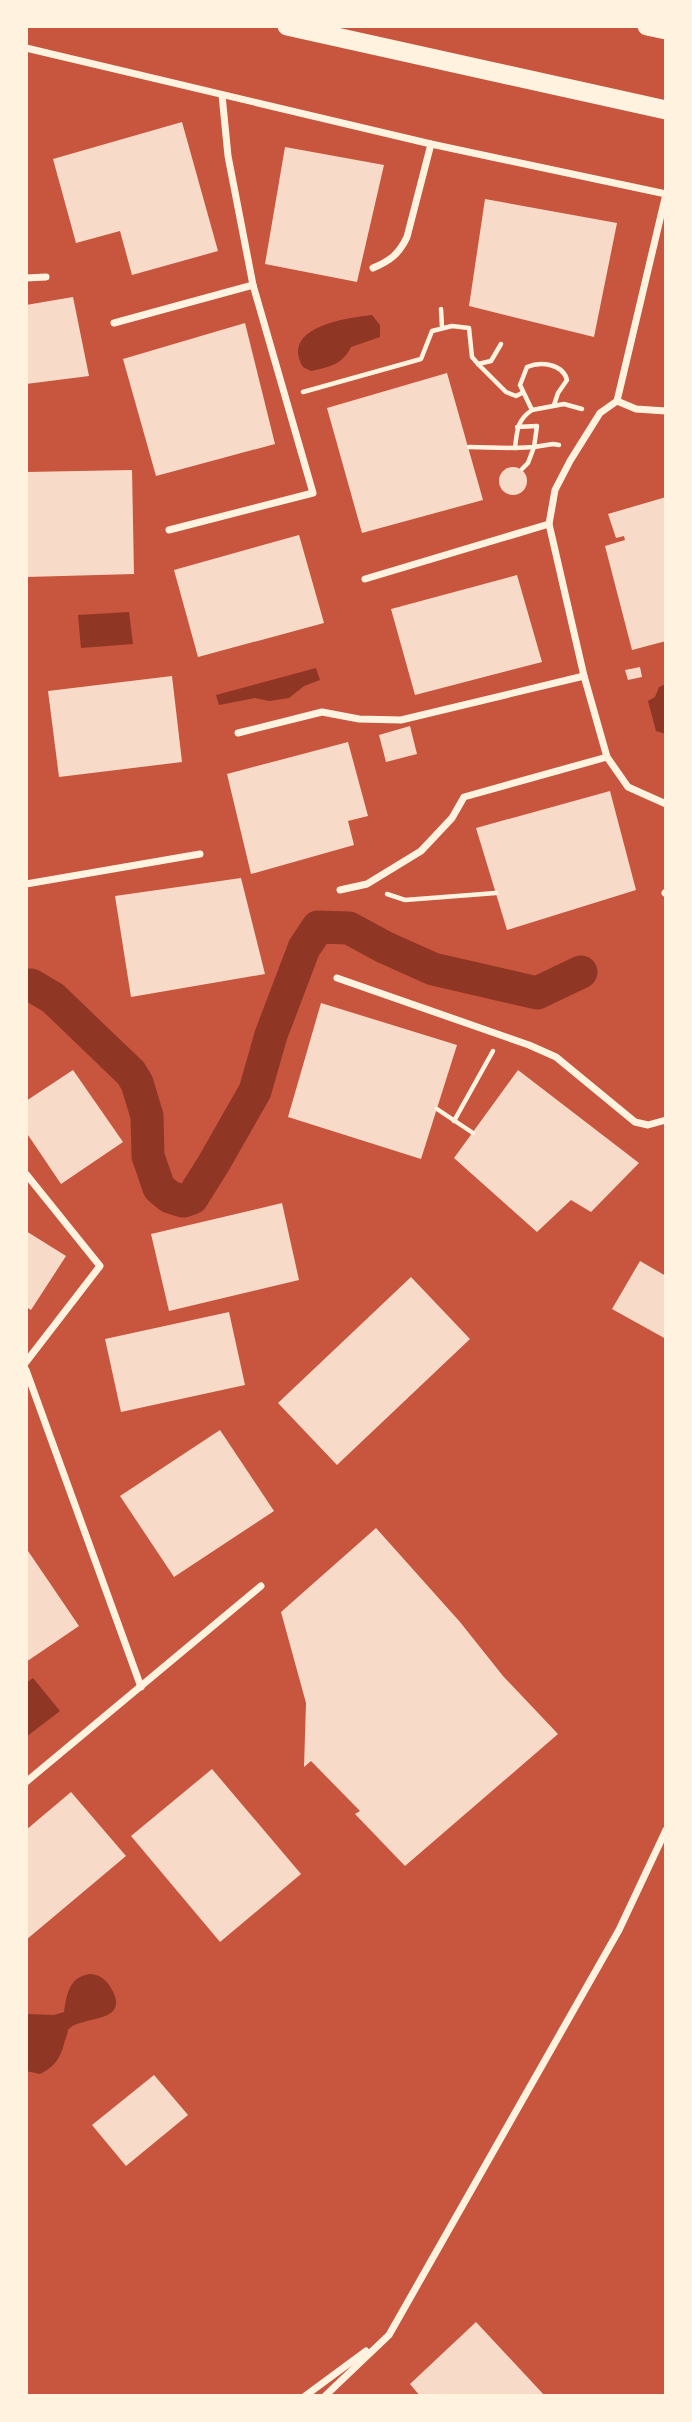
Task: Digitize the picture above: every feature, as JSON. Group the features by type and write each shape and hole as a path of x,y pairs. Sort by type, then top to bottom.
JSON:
{"highway":[{"path":"287,26 666,110"},
{"path":"647,26 666,30"}],"street":[{"path":"26,48 431,144 666,194 617,401 600,413 555,490 550,524 584,676 607,757 628,787 666,804"},
{"path":"169,530 313,493 253,285 228,156 222,95"},
{"path":"373,268 392,259 404,243 431,144"},
{"path":"26,278 46,277"},
{"path":"114,323 253,285"},
{"path":"617,401 636,409 666,411"},
{"path":"365,579 550,524"},
{"path":"238,733 321,712 367,720 401,720 584,676"},
{"path":"340,890 367,884 421,851 452,818 464,797 607,757"},
{"path":"26,884 200,853"},
{"path":"337,978 556,1057 635,1122 648,1125 666,1120"},
{"path":"26,1174 100,1266 26,1362"},
{"path":"26,1370 141,1687"},
{"path":"26,1782 261,1586"},
{"path":"325,2396 390,2335 619,1930 666,1830"},
{"path":"305,2396 390,2335"}],"path":[{"path":"441,309 442,327"},
{"path":"287,396 421,359 432,331 452,326 469,328 472,356 506,392 516,396 522,393"},
{"path":"478,364 491,361 500,344"},
{"path":"532,410 522,393 520,382 527,367 540,364 556,367 566,375 567,380 554,405"},
{"path":"515,448 517,428 522,418 532,410 564,404 600,413"},
{"path":"517,428 537,426 534,447 528,463 522,469"},
{"path":"469,447 515,448 553,444 578,449"},
{"path":"367,884 405,900 496,893"},
{"path":"454,1121 502,1036"},
{"path":"437,1110 473,1133"}],"shaded area":[{"path":"372,315 380,325 380,337 351,347 340,361 330,366 311,371 303,367 298,353 300,342 308,334 333,322"},
{"path":"129,612 133,644 81,648 78,615"},
{"path":"316,668 320,680 304,686 289,698 269,701 255,698 219,705 216,695"},
{"path":"666,684 666,734 656,731 648,701 655,697 659,687"},
{"path":"33,1678 60,1711 26,1737 26,1683"},
{"path":"91,1974 101,1977 109,1985 116,2007 103,2017 74,2025 68,2030 60,2056 50,2068 40,2074 26,2071 26,2014 54,2015 64,2012 70,1987 78,1978"}],"building":[{"path":"182,122 218,251 132,275 120,231 76,243 53,159"},
{"path":"285,147 384,165 357,282 265,264"},
{"path":"485,199 617,223 594,337 469,306"},
{"path":"73,297 89,376 26,384 26,305"},
{"path":"245,323 275,444 156,476 123,359"},
{"path":"447,373 483,500 362,533 327,408"},
{"path":"513,467 523,471 527,481 523,491 513,495 503,491 499,481 503,471"},
{"path":"132,470 134,574 26,577 26,472"},
{"path":"666,497 666,641 632,650 605,546 625,540 624,536 616,538 608,514"},
{"path":"299,535 324,623 198,657 174,570"},
{"path":"517,575 542,662 415,695 391,609"},
{"path":"640,667 642,677 628,680 625,670"},
{"path":"172,676 182,762 59,777 48,691"},
{"path":"410,726 417,754 386,762 379,735"},
{"path":"348,742 368,816 348,821 354,845 251,874 227,774"},
{"path":"610,791 636,890 507,930 476,828"},
{"path":"241,878 265,974 131,997 115,896"},
{"path":"321,1003 457,1045 421,1159 288,1117"},
{"path":"73,1070 123,1142 61,1184 26,1132 26,1101"},
{"path":"518,1070 639,1163 591,1212 571,1200 537,1232 454,1158"},
{"path":"282,1203 299,1280 169,1311 151,1234"},
{"path":"26,1231 66,1256 31,1310 26,1307"},
{"path":"640,1261 666,1276 666,1339 612,1309"},
{"path":"411,1277 470,1339 337,1465 278,1403"},
{"path":"229,1312 245,1385 121,1412 105,1339"},
{"path":"220,1430 274,1511 174,1577 120,1496"},
{"path":"376,1528 460,1622 503,1676 558,1734 405,1866 355,1814 360,1811 311,1761 304,1767 306,1703 281,1612"},
{"path":"26,1548 79,1626 26,1662"},
{"path":"212,1769 301,1874 220,1942 131,1836"},
{"path":"71,1792 126,1856 26,1940 26,1830"},
{"path":"154,2075 188,2115 126,2166 92,2125"},
{"path":"476,2322 545,2396 420,2396 410,2384"}],"waterway":[{"path":"31,985 53,998 131,1073 137,1083 147,1116 148,1156 159,1188 170,1197 183,1201 192,1198 255,1091 271,1035 304,948 318,927 349,928 433,969 537,993 581,972"}]}
